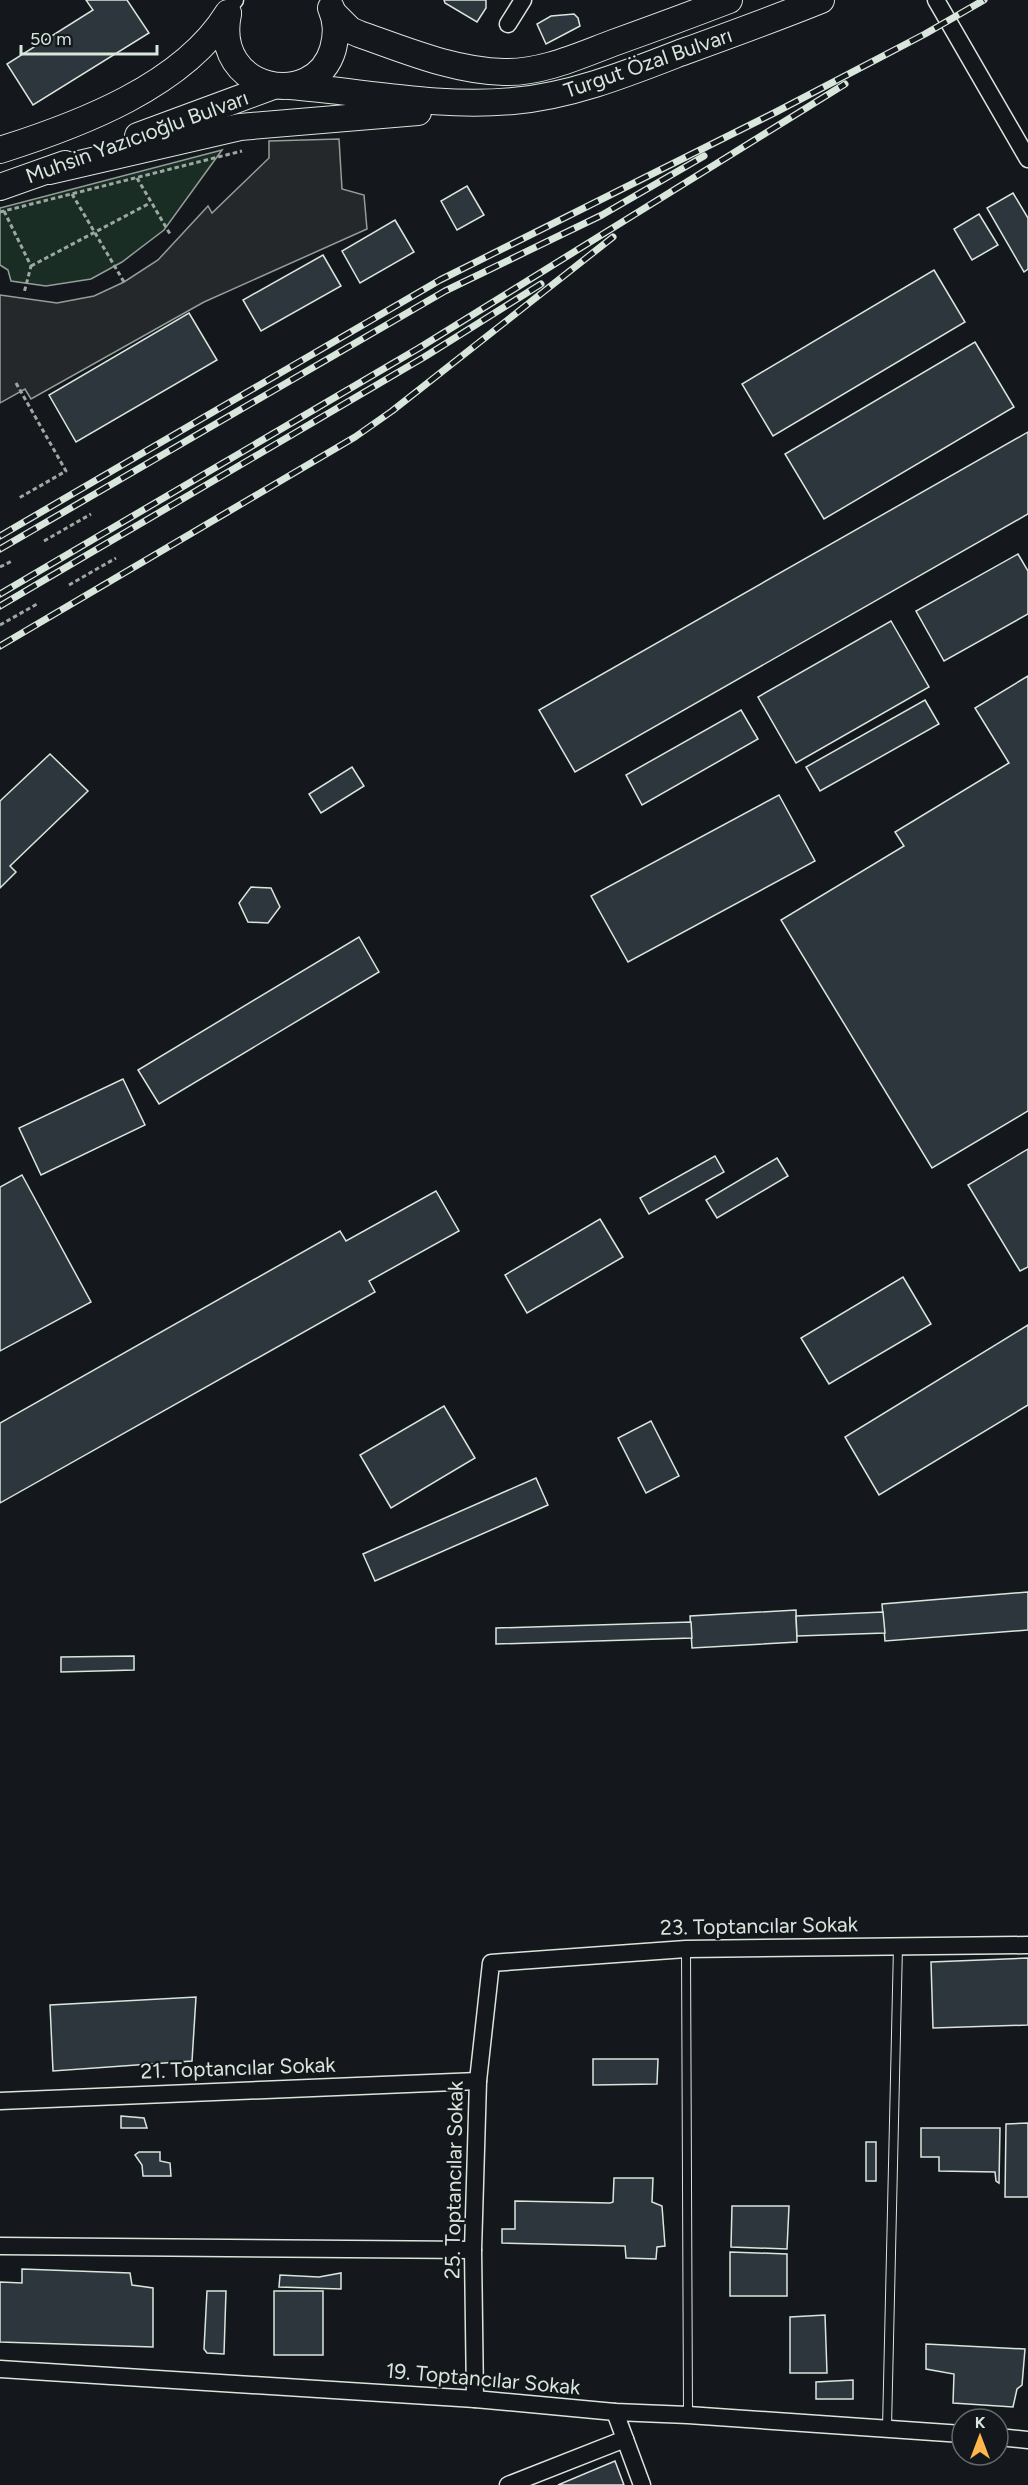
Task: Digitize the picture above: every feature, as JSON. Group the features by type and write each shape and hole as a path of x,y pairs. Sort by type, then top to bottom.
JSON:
{"main road":[{"name":"Turgut Özal Bulvarı","path":"330,5 350,30 359,34 460,67 521,72 558,63 729,0"},
{"name":"Turgut Özal Bulvarı","path":"281,86 404,100 468,103 544,98 594,84 821,0"},
{"name":"Muhsin Yazıcıoğlu Bulvarı","path":"0,150 74,122 151,86 199,52 216,33 233,4"},
{"path":"233,4 226,40 230,54 247,75 281,86"},
{"name":"Muhsin Yazıcıoğlu Bulvarı","path":"1,203 49,171 108,147 281,86 307,80 321,69 331,54 336,38 330,5"},
{"path":"49,171 240,127 413,113 468,103"}],"street":[{"path":"508,24 523,0"},
{"path":"936,0 1028,159"},
{"name":"23. Toptancılar Sokak","path":"491,1963 686,1949 1028,1945"},
{"name":"25. Toptancılar Sokak","path":"476,2399 473,2250 478,2081 491,1963"},
{"name":"21. Toptancılar Sokak","path":"0,2101 478,2081"},
{"path":"0,2246 473,2250"},
{"name":"19. Toptancılar Sokak","path":"0,2369 476,2399 615,2412 950,2433"},
{"path":"615,2412 642,2485"},
{"path":"1010,2438 1028,2440"},
{"path":"508,2485 625,2439"}],"lane":[{"path":"887,2428 898,1946"},
{"path":"686,1949 688,2415"}],"path":[{"path":"24,293 31,266 1,203 72,194 242,151"},
{"path":"137,178 170,234"},
{"path":"72,194 124,282"},
{"path":"31,266 150,203"},
{"path":"16,383 66,471 19,498"},
{"path":"44,541 91,514"},
{"path":"69,585 117,558"},
{"path":"0,567 12,561"},
{"path":"0,625 37,604"}],"green space":[{"path":"222,150 164,230 122,262 91,279 46,286 11,281 8,270 0,265 0,208"}],"shaded area":[{"path":"339,139 342,189 364,195 367,229 204,302 31,399 25,389 0,403 0,295 57,303 94,296 124,282 158,260 208,206 212,213 269,158 269,141"}],"building":[{"path":"86,0 127,0 149,33 33,105 7,64 93,10"},
{"path":"444,0 486,0 486,8 477,22 445,3"},
{"path":"574,14 580,26 546,44 537,24 551,16"},
{"path":"467,186 484,215 457,230 441,201"},
{"path":"1013,193 1028,218 1028,269 1024,272 987,208"},
{"path":"979,214 998,245 972,260 954,229"},
{"path":"395,220 414,252 360,283 342,251"},
{"path":"323,255 341,286 261,331 243,300"},
{"path":"934,270 965,322 773,436 742,384"},
{"path":"189,313 217,360 76,442 49,395"},
{"path":"975,342 1014,407 824,519 785,454"},
{"path":"1028,432 1028,514 575,772 539,710"},
{"path":"1018,554 1028,571 1028,614 944,661 916,611"},
{"path":"891,621 929,687 796,763 758,697"},
{"path":"1028,676 1028,1111 932,1168 781,920 904,846 895,832 1009,763 975,708"},
{"path":"925,700 939,724 820,791 806,767"},
{"path":"741,710 758,739 642,805 626,775"},
{"path":"50,754 88,791 10,866 16,872 0,888 0,801"},
{"path":"352,767 364,786 321,813 309,794"},
{"path":"779,795 815,861 628,962 591,896"},
{"path":"251,887 271,888 280,907 268,923 248,922 239,903"},
{"path":"359,937 379,972 159,1104 138,1070"},
{"path":"123,1079 145,1125 41,1175 19,1128"},
{"path":"1028,1149 1028,1267 1020,1271 968,1185"},
{"path":"715,1156 724,1172 649,1214 640,1198"},
{"path":"777,1158 788,1176 717,1218 706,1200"},
{"path":"22,1175 91,1302 0,1351 0,1187"},
{"path":"436,1191 459,1231 369,1281 375,1292 0,1503 0,1423 340,1231 346,1241"},
{"path":"600,1219 623,1257 527,1313 505,1275"},
{"path":"903,1277 931,1324 829,1384 801,1338"},
{"path":"1028,1325 1028,1405 879,1495 845,1437"},
{"path":"444,1406 475,1458 391,1508 360,1455"},
{"path":"651,1421 679,1476 646,1493 618,1438"},
{"path":"536,1478 548,1505 375,1581 363,1554"},
{"path":"1028,1592 1028,1630 885,1641 882,1604"},
{"path":"796,1610 797,1642 692,1648 690,1616"},
{"path":"883,1612 885,1633 797,1636 796,1616"},
{"path":"691,1622 692,1638 496,1644 496,1628"},
{"path":"134,1656 134,1670 61,1672 61,1657"},
{"path":"1028,1958 1028,2025 933,2028 931,1962"},
{"path":"196,1997 192,2061 53,2071 50,2005"},
{"path":"593,2059 658,2059 657,2084 593,2085"},
{"path":"121,2116 144,2118 147,2128 121,2128"},
{"path":"1028,2123 1028,2197 1005,2197 1006,2124"},
{"path":"921,2128 1000,2128 999,2183 996,2181 995,2172 939,2171 939,2157 921,2157"},
{"path":"866,2142 876,2142 876,2181 866,2181"},
{"path":"139,2152 160,2152 160,2161 170,2163 171,2176 143,2176 142,2165 135,2155"},
{"path":"614,2178 653,2178 652,2202 662,2206 665,2246 657,2247 656,2259 626,2258 625,2246 502,2243 502,2229 515,2229 515,2201 610,2203 613,2202"},
{"path":"732,2206 789,2206 787,2249 731,2247"},
{"path":"730,2252 787,2254 787,2296 730,2296"},
{"path":"22,2269 130,2273 132,2285 153,2288 153,2347 0,2342 0,2282 22,2283"},
{"path":"341,2273 341,2289 279,2287 280,2275 319,2277"},
{"path":"207,2291 226,2291 224,2354 207,2353 204,2349"},
{"path":"274,2291 323,2291 323,2355 274,2355"},
{"path":"825,2315 827,2373 790,2373 790,2317"},
{"path":"926,2344 1025,2349 1022,2385 1017,2389 1013,2407 953,2403 954,2374 926,2369"},
{"path":"853,2380 853,2399 816,2399 816,2382"},
{"path":"615,2461 624,2485 558,2485"}],"railway":[{"path":"0,536 440,280 776,112 925,34 984,0"},
{"path":"0,594 419,348 845,84"},
{"path":"0,549 445,291 602,215 704,156"},
{"path":"0,646 355,437 392,411 613,237"},
{"path":"0,606 426,356 541,284"}]}
